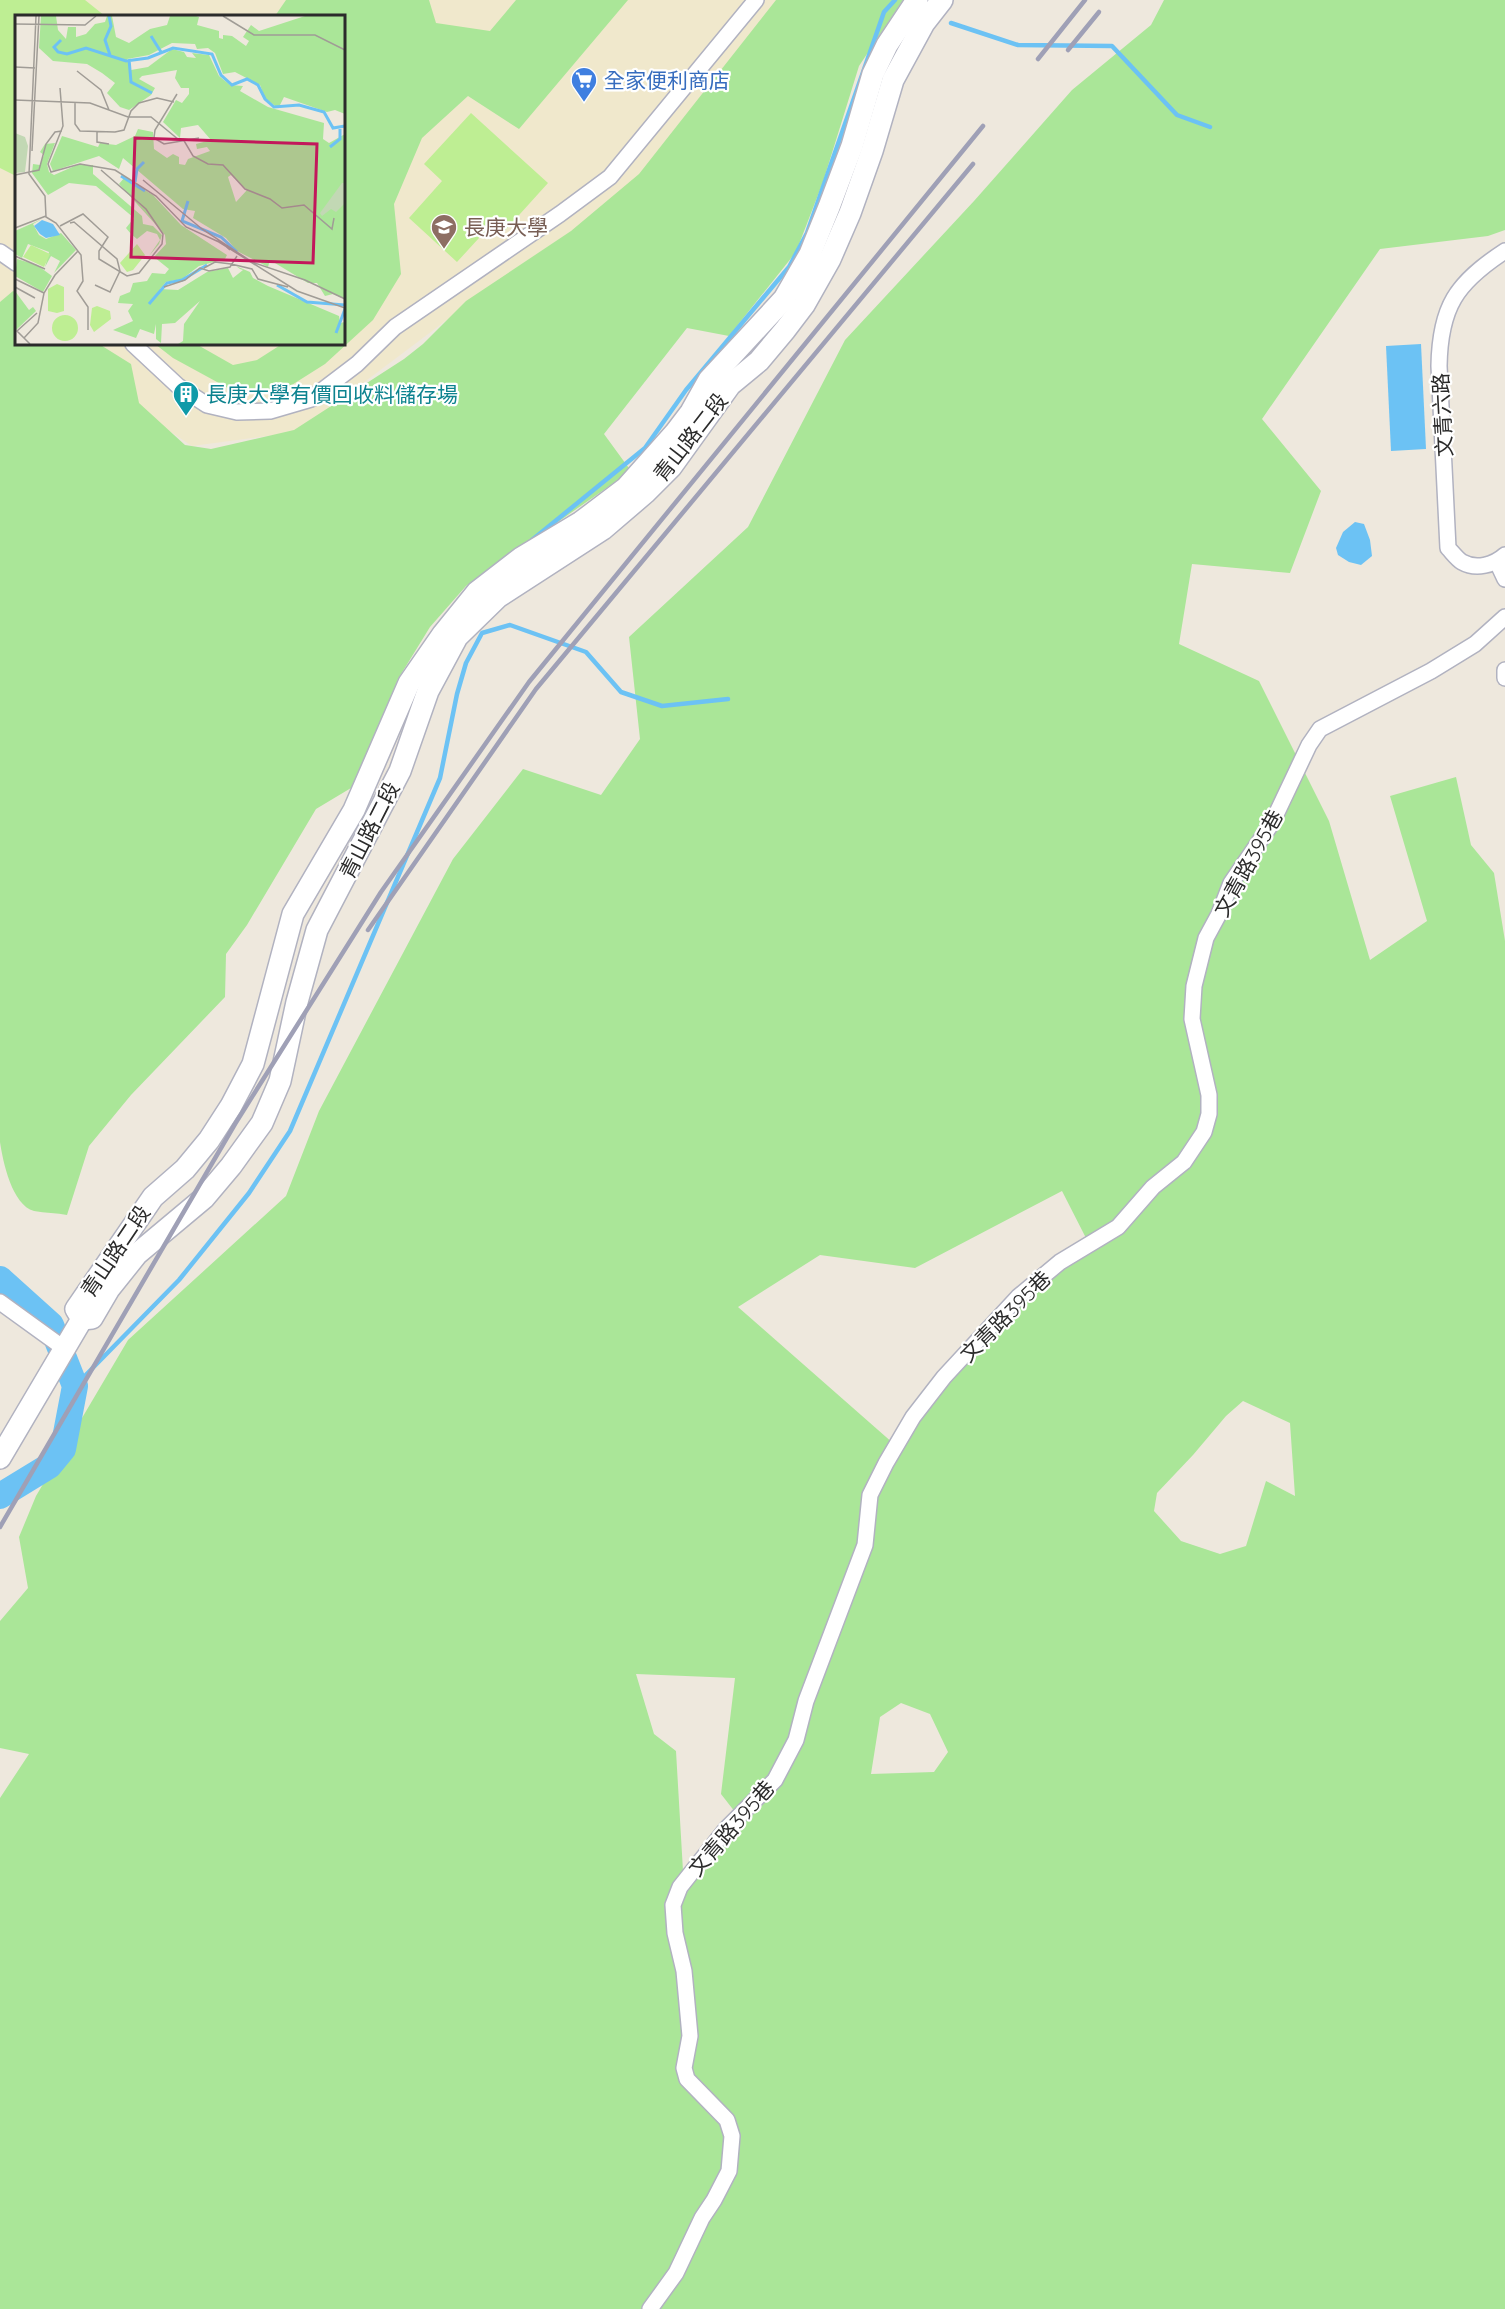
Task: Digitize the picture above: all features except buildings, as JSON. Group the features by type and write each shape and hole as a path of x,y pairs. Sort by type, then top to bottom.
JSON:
{"street":[{"path":"134,345 178,386 207,405 237,411 270,411 311,399 357,364 396,327 610,177 756,0"},
{"name":"青山路二段","path":"917,0 887,45 873,74 852,146 830,207 810,254 784,299 709,380 681,426 626,488 581,522 520,558 477,592 442,634 409,682 354,810 293,914 253,1064 231,1106 209,1140 185,1168 153,1197 96,1278 76,1309 82,1319 92,1318 109,1289 136,1254 204,1198 262,1123 280,1080 297,1002 317,930 400,771 428,691 457,637 498,597 603,529 645,493 671,467 730,385 759,361 785,330 804,304 830,259 850,213 872,151 893,80 924,23 942,0"},
{"name":"文青六路","path":"1502,561 1477,567 1461,562 1448,548 1439,341 1444,316 1455,296 1470,277 1505,251"},
{"path":"0,252 15,262"},
{"path":"1502,561 1505,579"},
{"name":"文青路395巷","path":"650,2309 676,2273 702,2218 729,2171 732,2136 726,2120 687,2079 684,2068 690,2036 684,1971 675,1933 674,1905 680,1887 726,1828 775,1780 796,1740 806,1701 865,1545 870,1495 886,1462 913,1417 945,1377 1018,1297 1060,1262 1118,1227 1153,1187 1184,1162 1204,1132 1209,1114 1209,1095 1192,1019 1194,986 1206,938 1219,914 1231,883 1272,823 1314,737 1320,729 1431,671 1475,644 1505,617"},
{"path":"1505,670 1505,678"},
{"path":"6,1306 64,1349"},
{"path":"0,1458 82,1319"}],"shaded area":[{"name":"長庚大學","path":"0,0 785,0 626,194 464,307 298,432 192,446 40,345 345,345 345,15 15,15 15,328 0,318"}],"green space":[{"path":"0,0 85,0 104,15 15,15 15,176 0,168"},
{"path":"286,0 429,0 436,23 490,31 516,0 628,0 519,129 468,96 422,138 394,204 401,274 373,320 325,364 287,388 239,394 173,358 156,345 198,345 233,365 257,360 280,345 345,345 345,15 276,15"},
{"path":"776,0 903,0 859,66 823,182 796,252 729,336 687,328 604,434 631,471 466,586 430,627 398,679 356,785 316,809 247,925 226,954 225,997 131,1095 89,1146 67,1215 34,1211 26,1207 14,1192 10,1182 0,1142 0,302 13,291 15,292 15,345 101,345 131,364 139,403 185,445 211,449 294,430 404,359 423,344 466,301 571,231 639,174"},
{"path":"1164,0 1505,0 1505,230 1488,236 1380,249 1262,419 1321,491 1290,573 1192,564 1179,644 1259,681 1329,821 1370,960 1427,921 1390,796 1456,777 1471,845 1494,873 1505,941 1505,2309 0,2309 0,1798 29,1754 0,1748 0,1621 28,1588 19,1537 36,1496 128,1340 286,1196 319,1111 453,859 523,769 601,795 640,739 629,637 748,527 845,340 974,201 1072,90 1151,25","holes":["1062,1191 1087,1240 935,1380 894,1444 738,1307 820,1255 915,1268","1243,1401 1290,1423 1295,1496 1266,1481 1246,1546 1220,1554 1181,1541 1154,1511 1157,1493 1226,1416","636,1674 735,1678 721,1794 735,1812 683,1871 676,1751 654,1734","901,1703 930,1714 948,1752 934,1772 871,1774 880,1717"]},
{"path":"471,113 548,183 501,235 490,226 457,262 409,218 442,181 424,164"}],"water":[{"path":"1421,344 1426,449 1391,451 1386,346"},
{"path":"1355,522 1364,524 1370,540 1372,556 1361,565 1349,562 1338,555 1336,548 1343,532"}],"waterway":[{"path":"532,540 645,448 686,390 789,267 807,233 884,12 895,0"},
{"path":"951,23 1018,45 1112,46 1177,115 1210,127"},
{"path":"75,1386 179,1280 249,1193 290,1131 440,778 457,694 466,663 482,633 510,625 586,652 621,692 662,706 728,699"},
{"path":"0,1279 51,1325 75,1386 63,1449 49,1466 0,1496"}],"railway":[{"path":"1038,59 1085,0"},
{"path":"1068,50 1099,12"},
{"path":"0,1527 235,1124 381,892 529,682 983,126"},
{"path":"368,930 536,689 973,164"}],"place":[{"name":"全家便利商店","path":"584,103"},
{"name":"長庚大學","path":"444,250"},
{"name":"長庚大學有價回收料儲存場","path":"186,417"}]}
